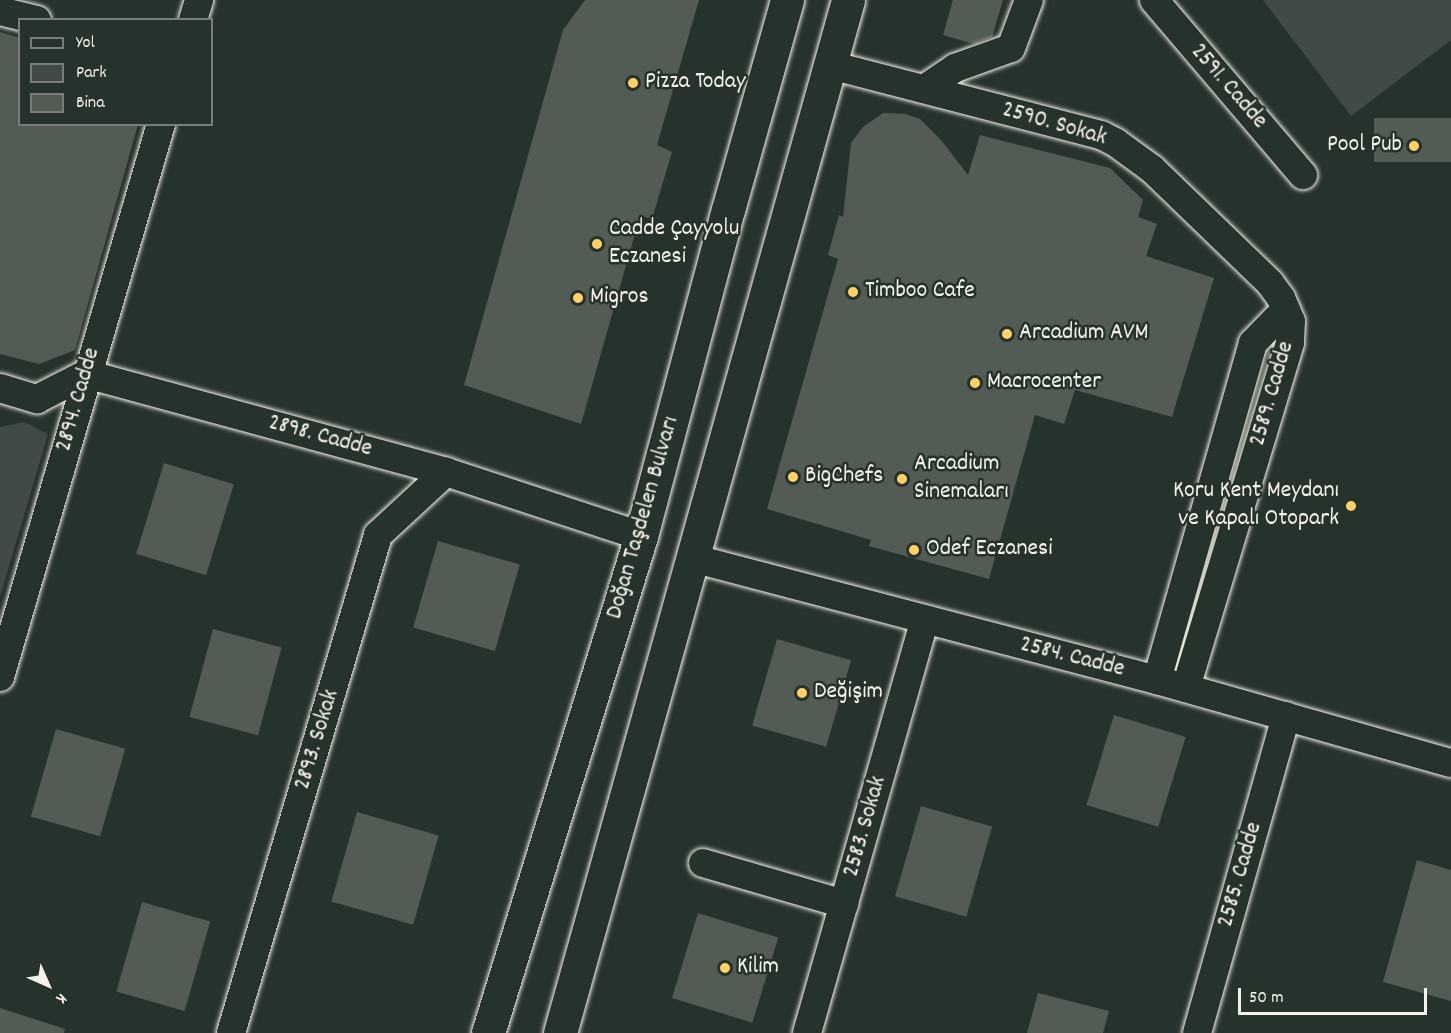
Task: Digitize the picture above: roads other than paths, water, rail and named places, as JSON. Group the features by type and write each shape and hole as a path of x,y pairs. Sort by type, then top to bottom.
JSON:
{"main road":[{"name":"Doğan Taşdelen Bulvarı","path":"488,1033 641,536 787,0"},
{"path":"560,1033 848,0"}],"street":[{"path":"194,18 199,0"},
{"path":"924,89 956,68 1011,48 1029,0"},
{"name":"2591. Cadde","path":"1154,0 1303,175"},
{"path":"0,11 29,18"},
{"name":"2590. Sokak","path":"830,65 1101,135 1115,142 1152,169 1270,283 1286,309"},
{"name":"2894. Cadde","path":"0,677 86,374 160,126"},
{"name":"2589. Cadde","path":"1157,680 1253,343 1286,309 1291,321 1290,343 1186,688"},
{"path":"0,388 37,399 86,374"},
{"name":"2898. Cadde","path":"86,374 446,472 641,536"},
{"name":"2893. Sokak","path":"231,1033 378,535 446,472"},
{"path":"1211,490 1243,500"},
{"name":"2584. Cadde","path":"692,558 1157,680 1451,762"},
{"name":"2583. Sokak","path":"807,1033 925,620"},
{"name":"2585. Cadde","path":"1197,1033 1286,716"},
{"path":"703,863 844,904"}],"place":[{"name":"Pizza Today","path":"633,83"},
{"name":"Pool Pub","path":"1414,146"},
{"name":"Cadde Çayyolu Eczanesi","path":"597,244"},
{"name":"Timboo Cafe","path":"853,292"},
{"name":"Migros","path":"578,298"},
{"name":"Arcadium AVM","path":"1007,334"},
{"name":"Macrocenter","path":"975,383"},
{"name":"BigChefs","path":"793,477"},
{"name":"Arcadium Sinemaları","path":"902,479"},
{"name":"Koru Kent Meydanı ve Kapalı Otopark","path":"1351,506"},
{"name":"Odef Eczanesi","path":"914,550"},
{"name":"Değişim","path":"802,693"},
{"name":"Kilim","path":"725,968"}]}
